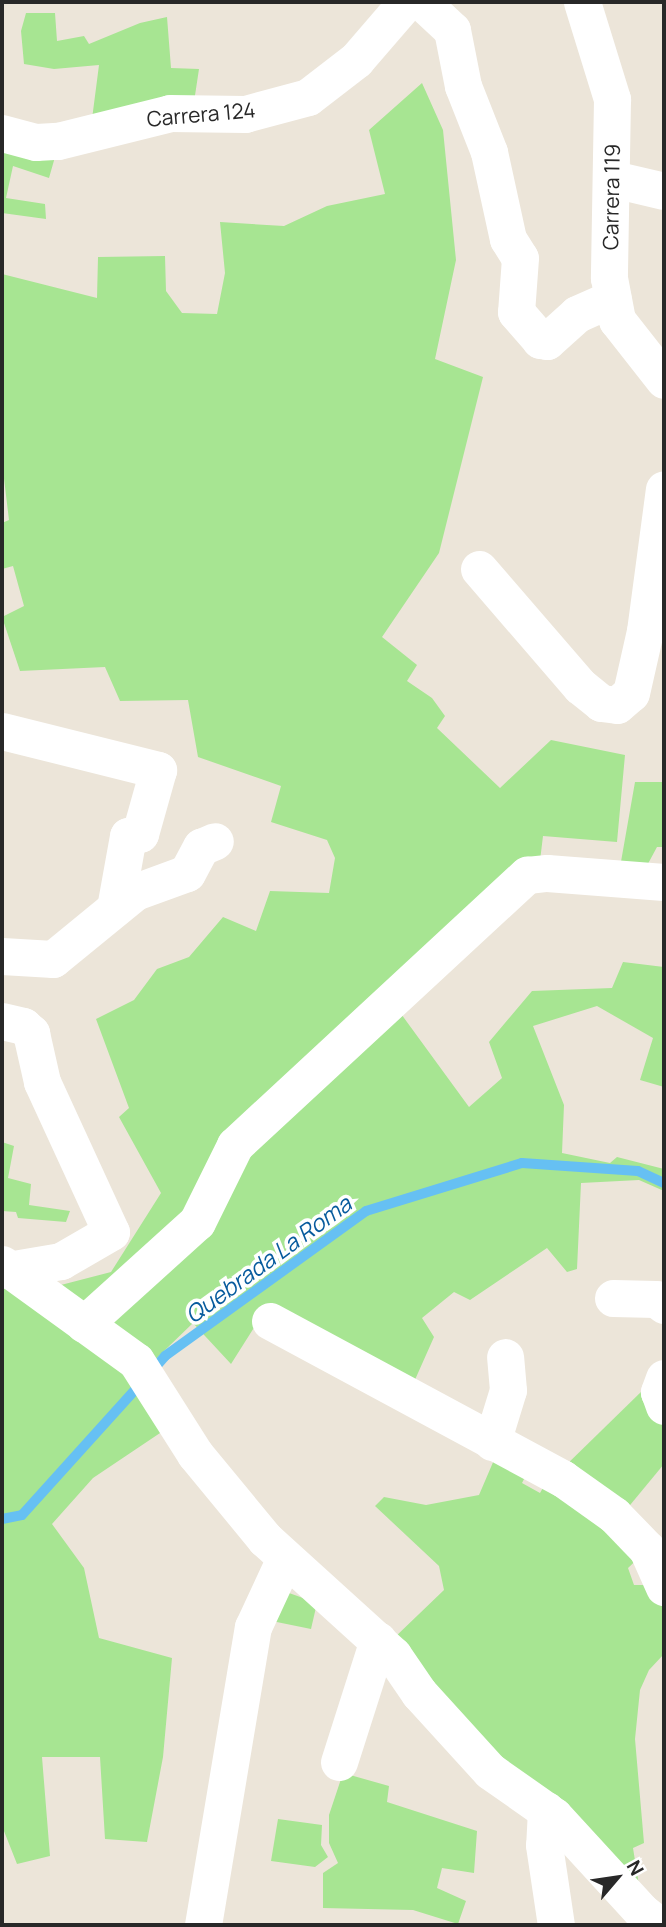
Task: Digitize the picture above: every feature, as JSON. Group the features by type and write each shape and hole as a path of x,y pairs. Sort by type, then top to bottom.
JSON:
{"street":[{"path":"408,2 452,30 463,86 493,164 508,239 520,258 516,312 540,340 547,341 577,314 613,298"},
{"name":"Carrera 124","path":"2,133 36,142 58,141 170,113 245,114 308,97 356,60 408,2"},
{"name":"Carrera 119","path":"582,2 612,99 613,178 609,278 617,320 664,380"},
{"path":"613,178 664,191"},
{"path":"479,569 580,686 601,703 617,705 631,693 645,631 664,489"},
{"path":"2,731 158,769 140,834 128,836 115,908"},
{"path":"2,956 53,959 135,892 187,873 201,847 215,841"},
{"path":"84,1324 197,1222 235,1145 527,876 547,873 664,882"},
{"path":"2,1021 23,1026 31,1033 41,1082 111,1232 61,1261 5,1267"},
{"path":"5,1267 136,1361 230,1500 285,1558 378,1640 490,1771 546,1810 659,1925"},
{"path":"613,1298 656,1298 664,1305"},
{"path":"270,1321 492,1443 562,1478 614,1515 647,1549 664,1587"},
{"path":"492,1443 508,1390 505,1357"},
{"path":"664,1378 659,1392 664,1406"},
{"path":"203,1925 253,1627 285,1558"},
{"path":"339,1762 378,1640"},
{"path":"546,1810 544,1845 556,1925"}],"green space":[{"path":"26,13 55,13 57,41 84,36 89,44 140,23 167,17 171,68 199,69 194,102 92,119 99,65 54,69 24,64 21,31"},
{"path":"422,83 443,130 456,260 435,359 483,377 439,553 382,637 417,665 407,681 432,698 445,716 437,728 500,788 551,740 625,755 617,842 543,836 539,869 388,996 469,1107 502,1078 489,1042 532,991 612,988 623,962 664,967 664,1087 640,1080 653,1038 597,1006 533,1026 564,1105 562,1153 610,1163 617,1157 664,1169 664,1191 639,1180 581,1183 577,1269 567,1272 547,1248 470,1300 454,1292 422,1318 434,1337 410,1391 264,1312 231,1364 193,1323 136,1378 169,1427 93,1478 52,1524 84,1568 99,1638 172,1658 163,1757 147,1842 105,1839 100,1757 42,1757 50,1856 17,1864 2,1826 2,1272 30,1293 111,1272 161,1193 119,1117 129,1108 96,1019 134,1000 157,969 189,957 223,917 256,931 270,891 329,893 335,858 327,840 271,822 281,786 198,757 188,700 120,701 105,667 20,671 2,617 24,606 13,566 2,569 2,523 9,520 2,462 2,274 97,298 98,257 165,256 166,291 182,313 217,314 225,273 220,222 284,226 327,206 385,194 369,130"},
{"path":"2,150 55,157 49,178 13,166 6,198 45,204 46,219 2,213"},
{"path":"635,782 664,782 664,847 657,847 643,873 619,873"},
{"path":"2,1142 14,1146 8,1178 31,1184 29,1205 70,1211 66,1222 18,1218 16,1212 2,1211"},
{"path":"643,1390 664,1423 664,1464 621,1516 560,1471"},
{"path":"497,1453 529,1469 522,1483 540,1493 548,1479 644,1553 628,1568 634,1585 657,1585 664,1595 664,1654 649,1670 640,1690 635,1739 644,1843 633,1848 642,1904 488,1760 393,1639 444,1590 439,1566 375,1506 384,1497 426,1505 479,1495"},
{"path":"275,1588 317,1603 311,1629 262,1619"},
{"path":"343,1773 389,1786 387,1802 477,1831 474,1873 442,1868 437,1888 466,1901 458,1924 413,1910 323,1908 323,1873 338,1863 329,1843 329,1815"},
{"path":"278,1819 322,1825 321,1845 328,1857 315,1867 271,1861"}],"waterway":[{"name":"Quebrada La Roma","path":"152,1371 165,1356 366,1211 522,1163 638,1171 664,1183"},
{"name":"Quebrada La Roma","path":"2,1519 22,1515 142,1382"}]}
